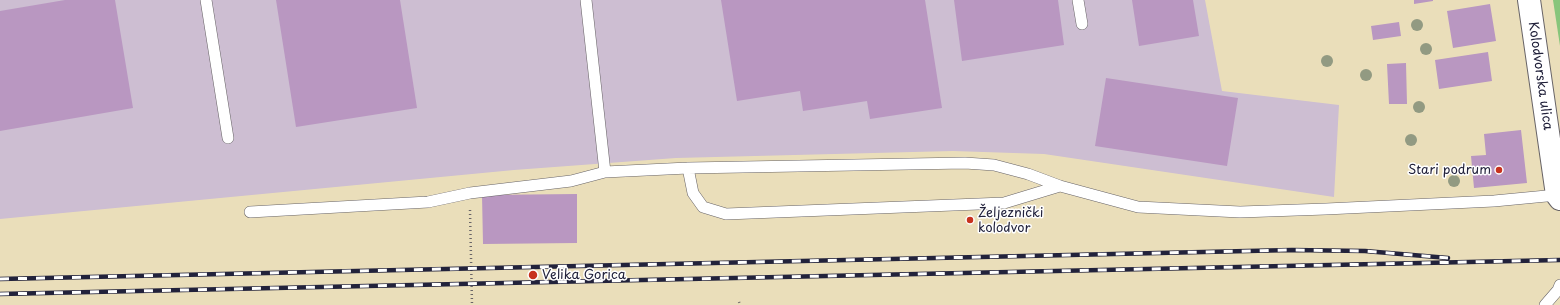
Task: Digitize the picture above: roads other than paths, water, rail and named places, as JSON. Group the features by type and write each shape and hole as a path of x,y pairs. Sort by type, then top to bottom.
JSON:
{"street":[{"name":"Kolodvorska ulica","path":"1529,0 1559,197"}],"lane":[{"path":"206,0 228,138"},
{"path":"586,0 605,172"},
{"path":"1078,0 1082,24"},
{"path":"250,212 428,202 470,193 571,180 605,172 688,168 965,163 994,165 1028,174 1060,186 1138,207 1240,212 1479,202 1559,197"},
{"path":"688,168 693,193 703,207 726,214 1004,204 1060,186"},
{"path":"1545,305 1558,290 1560,285"}],"railway":[{"path":"0,279 1292,250 1365,251 1448,258"},
{"path":"0,294 1560,260"}],"place":[{"name":"Stari podrum","path":"1499,170"},
{"name":"Željeznički kolodvor","path":"970,220"},
{"name":"Velika Gorica","path":"533,275"}]}
